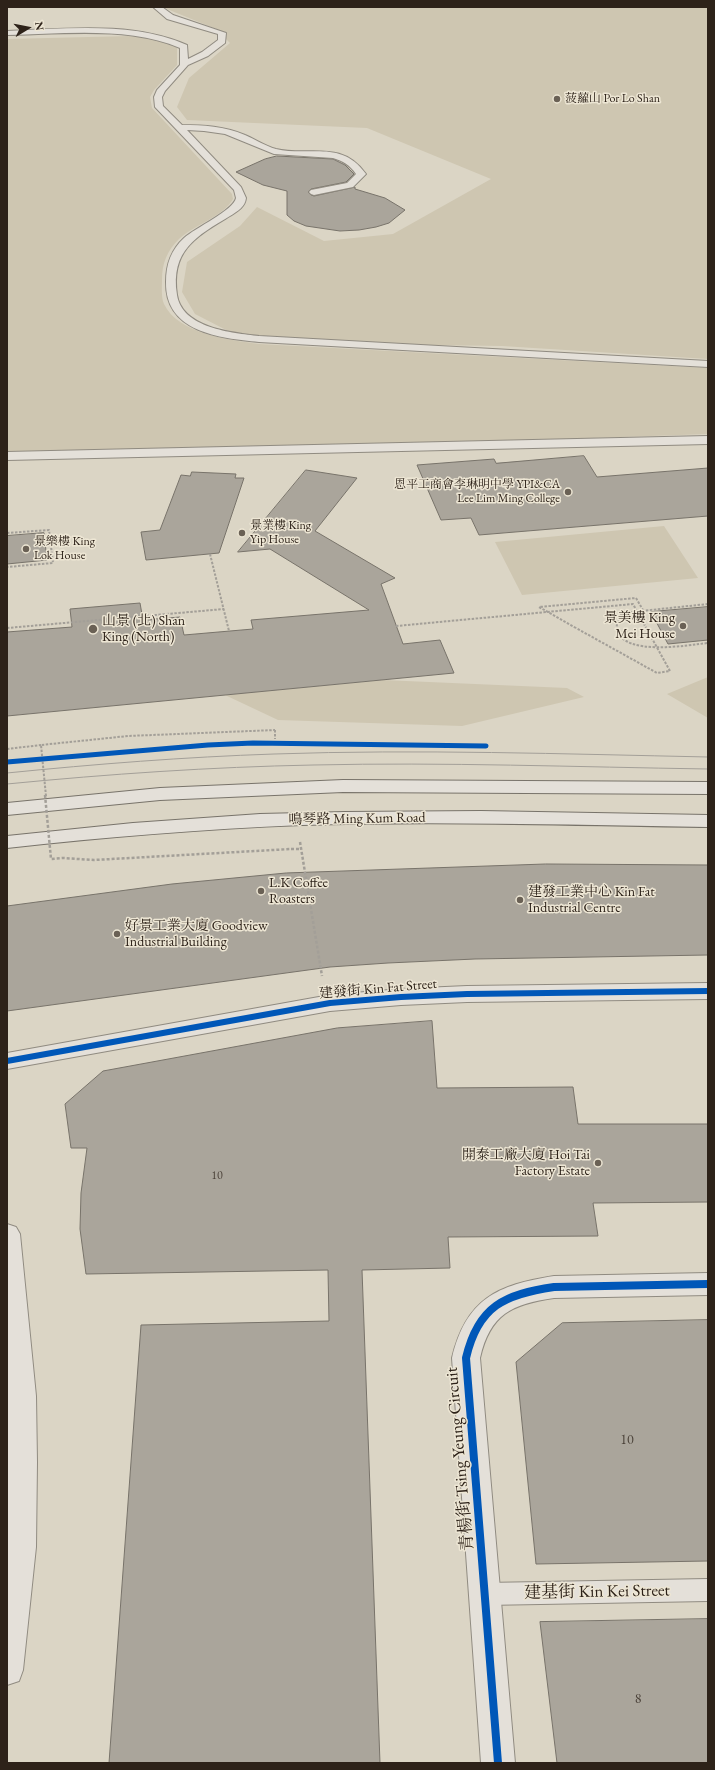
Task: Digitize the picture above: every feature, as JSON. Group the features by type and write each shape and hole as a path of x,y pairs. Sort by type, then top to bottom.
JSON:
{"street":[{"path":"7,809 160,794 343,786 708,788"},
{"name":"鳴琴路 Ming Kum Road","path":"7,842 161,827 337,818 436,817 708,821"},
{"name":"建發街 Kin Fat Street","path":"7,1061 330,1003 401,997 467,994 708,991"},
{"path":"7,1234 21,1396 22,1462 20,1547 7,1670"},
{"name":"青楊街 Tsing Yeung Circuit","path":"498,1763 466,1358 468,1342 475,1327 485,1314 499,1303 534,1289 554,1287 708,1284"}],"lane":[{"path":"157,7 170,17 222,33 222,41 214,48 194,60 185,63 161,90 158,97 159,107 238,189 242,198 237,207 187,240 175,257 171,270 171,292 174,303 183,315 199,326 228,335 270,340 708,364"},
{"path":"7,33 72,32 148,36 176,42 184,47 185,63"},
{"path":"180,128 208,128 228,132 274,151 326,154 350,161 357,166 361,174 357,184 343,188 314,192"},
{"path":"242,137 266,142 291,144"},
{"path":"7,456 708,440"},
{"name":"建基街 Kin Kei Street","path":"485,1594 708,1590"}],"path":[{"path":"7,533 49,530 53,563 7,567"},
{"path":"210,554 229,631"},
{"path":"396,626 633,604 670,671 657,673 576,628 539,607 636,598 643,610"},
{"path":"708,604 632,612 623,616 618,622 617,628 620,635 628,641 652,648 708,643"},
{"path":"7,628 224,609"},
{"path":"7,748 128,736 275,730 275,739"},
{"path":"268,743 282,743"},
{"path":"41,745 51,859 63,858 94,860 301,849 322,976"},
{"path":"36,759 50,758"}],"shaded area":[{"path":"162,7 708,7 708,359 502,346 290,343 232,333 195,314 182,292 187,262 240,226 257,207 324,241 393,234 491,179 367,128 187,120 177,107 189,78 230,43 216,29"},
{"path":"130,36 161,40 177,48 177,65 154,90 150,97 152,108 232,194 233,199 223,210 179,239 171,248 166,258 162,274 163,301 171,314 181,322 206,334 259,344 708,368 708,434 534,440 7,452 7,39"},
{"path":"664,526 698,578 522,595 495,542"},
{"path":"708,677 708,718 667,694"},
{"path":"383,680 567,688 584,697 462,726 278,720 225,695"}],"building":[{"path":"277,156 333,159 345,165 354,174 346,182 311,189 308,192 311,195 314,196 355,187 355,189 385,198 405,210 389,223 359,230 340,231 306,226 294,221 287,215 287,191 263,185 236,172 265,159"},
{"name":"恩平工商會李琳明中學 YPI&CA Lee Lim Ming College","path":"584,456 597,477 708,468 708,516 479,535 471,518 441,520 417,465 494,459 496,463"},
{"path":"306,470 357,478 315,531 395,578 381,584 403,644 440,640 454,673 7,716 7,632 72,627 70,609 140,603 143,620 180,617 184,635 253,629 251,620 369,610 270,549 238,552"},
{"path":"192,472 236,474 235,478 244,478 219,553 146,560 141,532 160,530 181,475 190,476"},
{"name":"景樂樓 King Lok House","path":"44,533 47,560 7,564 7,536"},
{"name":"景美樓 King Mei House","path":"708,607 708,640 668,644 651,612"},
{"path":"546,864 708,865 708,955 475,959 330,967 7,1011 7,906 172,884 286,873"},
{"path":"432,1021 437,1088 573,1087 578,1124 708,1124 708,1202 593,1203 598,1236 448,1237 450,1268 362,1270 380,1763 109,1763 141,1325 329,1321 328,1270 86,1274 80,1229 81,1193 87,1148 71,1148 65,1104 103,1071 337,1028"},
{"path":"708,1320 708,1561 536,1564 516,1362 562,1323"},
{"path":"708,1619 708,1763 557,1763 540,1622"}],"tram line":[{"path":"7,773 174,759 241,755 328,753 491,752 708,757"},
{"path":"7,784 84,777 236,767 313,765 461,764 708,769"}],"cycle path":[{"path":"7,762 208,745 253,743 486,746"},
{"path":"7,1061 330,1003 401,997 467,994 708,991"},
{"path":"498,1763 466,1358 470,1341 476,1327 485,1315 508,1298 538,1289 554,1287 708,1284"}],"place":[{"name":"菠蘿山 Por Lo Shan","path":"557,99"},
{"name":"恩平工商會李琳明中學 YPI&CA Lee Lim Ming College","path":"568,492"},
{"name":"景業樓 King Yip House","path":"242,533"},
{"name":"景樂樓 King Lok House","path":"26,549"},
{"name":"景美樓 King Mei House","path":"683,626"},
{"name":"山景 (北) Shan King (North)","path":"93,629"},
{"name":"L.K Coffee Roasters","path":"261,891"},
{"name":"建發工業中心 Kin Fat Industrial Centre","path":"520,900"},
{"name":"好景工業大廈 Goodview Industrial Building","path":"117,934"},
{"name":"開泰工廠大廈 Hoi Tai Factory Estate","path":"598,1163"}]}
